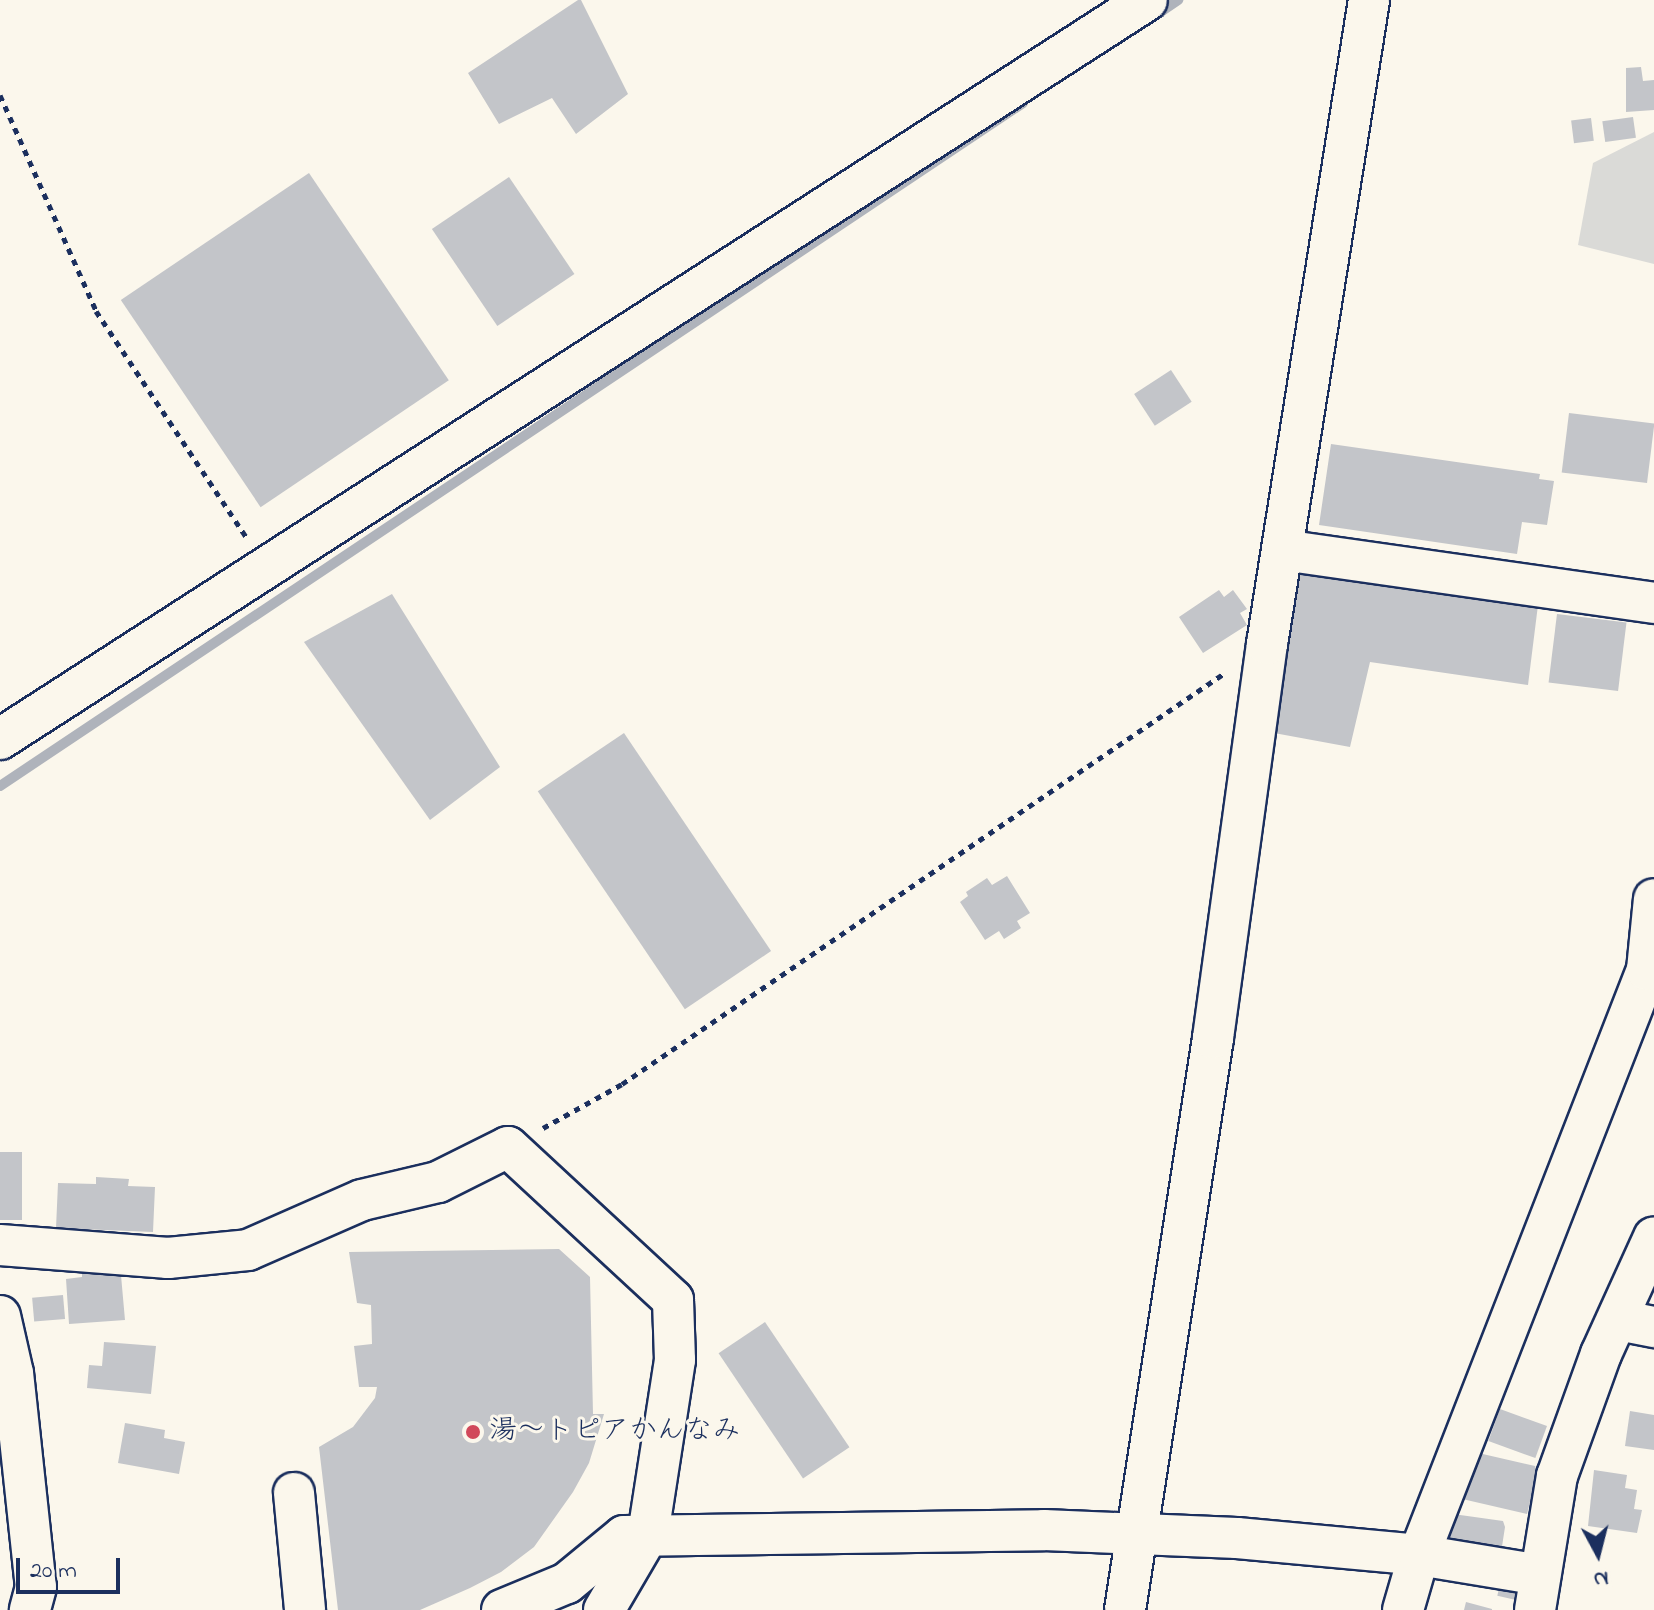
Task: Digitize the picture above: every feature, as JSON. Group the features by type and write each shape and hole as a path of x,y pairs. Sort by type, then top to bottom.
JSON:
{"street":[{"path":"0,739 1147,0"},
{"path":"1125,1610 1134,1534 1213,1038 1267,644 1369,0"},
{"path":"1283,550 1654,603"},
{"path":"1403,1610 1419,1555 1647,970 1654,899"},
{"path":"0,1245 168,1258 248,1250 362,1200 438,1182 508,1147 673,1300 675,1360 648,1535 604,1610"},
{"path":"502,1610 567,1583 624,1536 648,1535 1044,1530 1237,1538 1419,1555 1538,1593 1557,1476 1601,1354 1636,1323 1654,1237"},
{"path":"0,1316 13,1373 36,1587 30,1610"},
{"path":"294,1493 305,1610"}],"path":[{"path":"0,95 96,311 212,482 266,570"},
{"path":"508,1147 622,1084 1267,644"}],"shaded area":[{"path":"1654,132 1654,264 1578,245 1593,163"}],"building":[{"path":"581,0 628,94 576,134 552,98 499,124 468,73"},
{"path":"1641,67 1643,81 1654,80 1654,110 1626,112 1626,68"},
{"path":"1633,117 1636,138 1605,142 1602,121"},
{"path":"1591,118 1594,141 1574,143 1571,120"},
{"path":"309,173 449,380 261,507 121,300"},
{"path":"509,177 574,274 497,326 432,229"},
{"path":"1171,370 1192,402 1155,426 1134,394"},
{"path":"1569,413 1654,423 1647,483 1562,473"},
{"path":"1331,444 1540,474 1539,479 1554,481 1547,525 1522,522 1517,554 1319,525"},
{"path":"1300,571 1538,605 1528,685 1370,662 1350,747 1274,733"},
{"path":"1219,590 1224,597 1233,590 1247,609 1240,613 1247,625 1203,653 1179,617"},
{"path":"392,594 500,767 430,820 304,642"},
{"path":"1557,614 1626,623 1618,691 1549,682"},
{"path":"624,733 771,951 685,1009 538,791"},
{"path":"1007,876 1030,913 1017,921 1021,928 1004,939 999,931 985,940 960,902 968,896 966,892 987,878 992,885"},
{"path":"0,1152 22,1152 22,1220 0,1220"},
{"path":"96,1177 129,1179 128,1186 155,1187 153,1232 56,1228 58,1183 96,1184"},
{"name":"湯～トピアかんなみ","path":"559,1249 590,1277 593,1414 604,1414 589,1463 573,1492 534,1547 501,1572 470,1588 420,1610 338,1610 319,1447 353,1427 375,1398 377,1387 359,1387 354,1346 372,1344 371,1305 357,1303 349,1252"},
{"path":"120,1264 125,1320 69,1324 66,1279 82,1277 82,1267"},
{"path":"63,1295 65,1319 34,1322 32,1298"},
{"path":"765,1322 849,1447 803,1478 719,1353"},
{"path":"104,1342 156,1346 151,1394 87,1388 89,1365 102,1366"},
{"path":"1500,1409 1547,1426 1535,1458 1488,1441"},
{"path":"1630,1411 1654,1415 1654,1450 1625,1446"},
{"path":"125,1423 165,1430 164,1438 185,1442 179,1474 118,1463"},
{"path":"1474,1452 1535,1466 1537,1473 1527,1514 1458,1498"},
{"path":"1594,1470 1627,1475 1625,1488 1637,1490 1634,1509 1642,1510 1637,1533 1588,1526"},
{"path":"1453,1514 1503,1521 1501,1553 1441,1546"},
{"path":"1500,1584 1517,1588 1514,1600 1497,1596"},
{"path":"1466,1602 1492,1609 1492,1610 1464,1610"}],"waterway":[{"path":"1156,15 1178,0"},
{"path":"0,786 1023,103"}],"place":[{"name":"湯～トピアかんなみ","path":"473,1432"}]}
